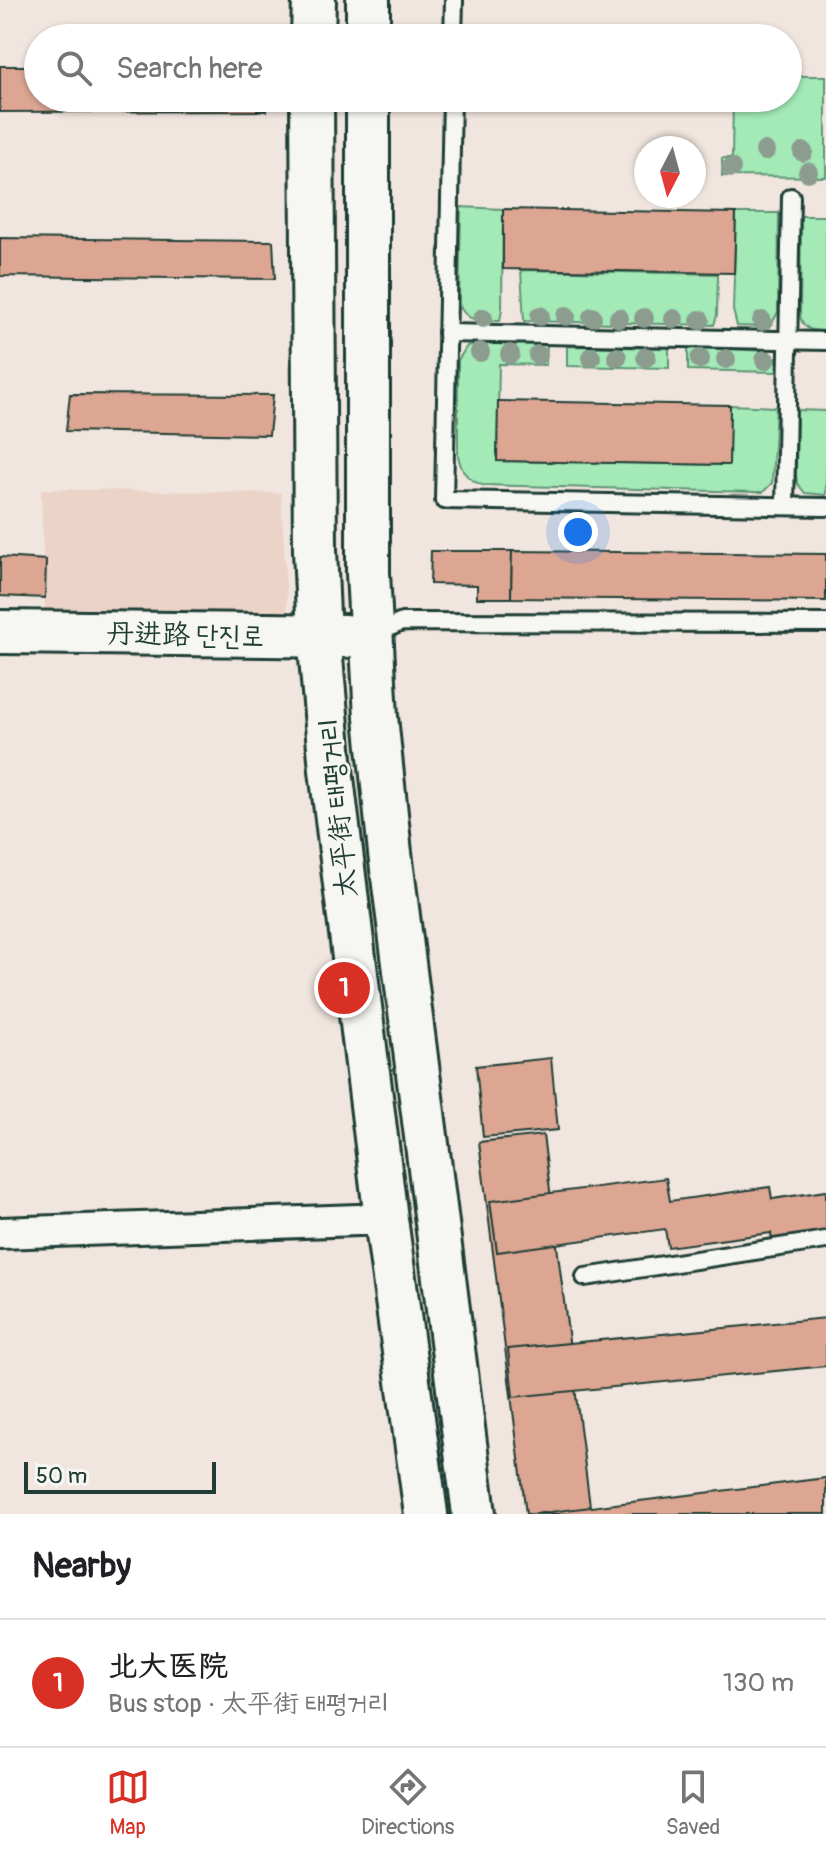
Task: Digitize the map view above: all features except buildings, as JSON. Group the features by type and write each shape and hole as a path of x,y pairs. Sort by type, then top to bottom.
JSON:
{"main road":[{"path":"313,24 314,0"},
{"path":"368,0 368,24"},
{"name":"太平街 태평거리","path":"312,112 314,519 319,636 331,770 426,1514"},
{"name":"太平街 태평거리","path":"368,112 370,635 387,827 474,1514"},
{"name":"丹进路 단진로","path":"0,632 370,635"}],"street":[{"path":"0,1233 386,1219"}],"lane":[{"path":"453,24 454,0"},
{"path":"452,112 444,500 826,507"},
{"path":"785,506 791,197"},
{"path":"447,333 826,341"},
{"path":"370,635 402,622 826,623"},
{"path":"585,1277 826,1240"}],"shaded area":[{"path":"41,489 281,493 288,621 45,622"}],"green space":[{"path":"802,76 826,76 826,177 722,176 722,158 732,158 733,112 802,112"},
{"path":"461,207 503,209 500,321 470,318 459,304"},
{"path":"736,213 779,213 778,312 770,327 737,326 733,310"},
{"path":"801,216 826,216 826,331 810,329 800,316"},
{"path":"521,270 718,274 717,315 714,325 524,321"},
{"path":"547,344 546,365 499,364 497,461 728,465 730,405 776,407 772,483 763,492 754,492 477,483 463,470 458,455 458,360 467,346"},
{"path":"567,346 669,348 669,368 567,366"},
{"path":"688,347 768,351 776,358 777,372 688,370"},
{"path":"797,410 826,411 826,495 805,493 797,483"}],"place":[{"name":"北大医院","path":"344,988"}]}
